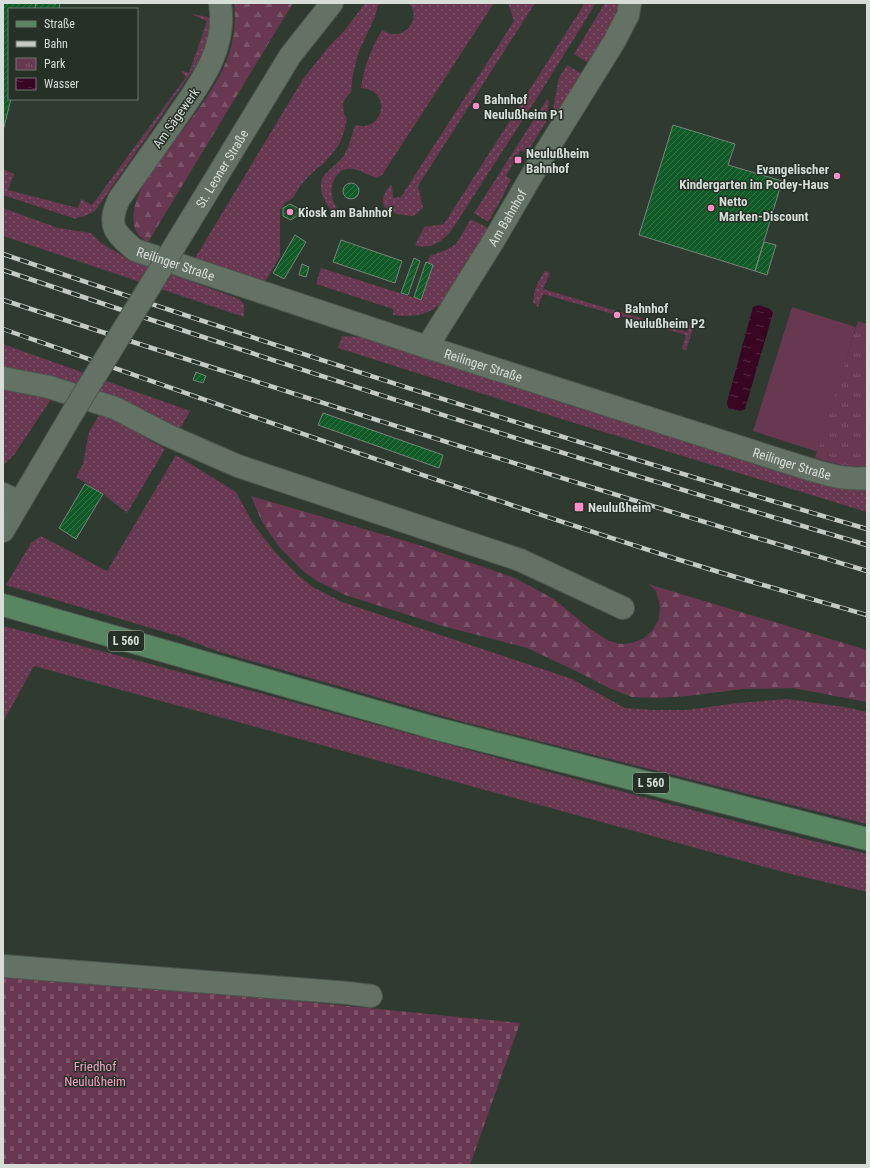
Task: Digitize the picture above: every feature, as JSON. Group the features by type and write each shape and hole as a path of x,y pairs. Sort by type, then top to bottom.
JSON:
{"main road":[{"name":"L 560","path":"3,605 434,728 867,839"}],"street":[{"name":"Am Sägewerk","path":"112,225 113,212 119,199 206,76 216,52 221,33 222,14 220,3"},
{"name":"St. Leoner Straße","path":"3,531 12,498 73,412 290,56 332,3"},
{"name":"Am Bahnhof","path":"427,347 614,42 628,15 630,3"},
{"name":"Reilinger Straße","path":"112,225 122,239 135,250 427,347 791,463 835,476 851,479 867,478"},
{"path":"3,378 49,387 115,408 167,435 238,466 520,560 623,608"},
{"path":"3,966 371,996"}],"green space":[{"path":"234,3 293,3 148,242 139,235 134,224 134,214 139,193 150,174 190,121 221,73 233,39 235,21"},
{"path":"365,3 380,3 359,51 353,74 351,92 343,104 344,114 347,118 340,143 324,163 300,186 293,198 285,203 280,210 280,256 265,282 194,260 303,79 331,44 345,30"},
{"path":"409,3 494,3 382,175 377,178 359,170 347,169 341,171 337,175 332,186 332,198 337,208 332,211 324,200 321,191 321,182 327,172 343,157 349,145 355,125 365,126 373,123 378,117 381,110 381,102 377,95 371,90 361,88 364,72 371,51 382,30 397,34 403,32 412,23 414,17 413,10"},
{"path":"508,3 535,3 418,186 423,208 414,216 389,211 383,205 384,194 390,185 392,186 393,198 401,197 514,21"},
{"path":"583,3 596,3 451,231 439,242 431,246 415,245 424,227 444,224 583,6"},
{"path":"605,3 619,3 610,27 588,63 574,54"},
{"path":"193,14 212,18 209,35 198,63 95,211 76,219 3,195 3,169 14,174 8,190 78,208 81,199 92,205 186,77 181,72 189,73 207,21"},
{"path":"567,65 582,74 550,125 558,82"},
{"path":"547,99 549,101 546,122 526,154 521,150 506,176 511,179 488,222 474,213"},
{"path":"3,208 58,228 91,233 101,243 123,256 239,299 244,304 244,317 3,236"},
{"path":"471,219 489,229 444,301 433,310 414,316 393,315 393,309 316,284 321,268 421,300 433,265 427,263 430,256 446,250 456,244"},
{"path":"545,271 550,273 543,289 687,332 692,318 696,319 686,350 682,349 686,335 543,294 538,307 533,302 534,293 538,282"},
{"path":"792,307 856,327 818,452 753,431"},
{"path":"858,321 867,324 867,466 841,465 815,458"},
{"path":"342,336 364,337 867,486 867,512 568,421 338,348"},
{"path":"3,344 190,411 180,429 115,400 62,379 3,366"},
{"path":"3,385 53,396 14,455 3,465"},
{"path":"101,412 165,449 127,513 103,494 76,477 83,464 89,432"},
{"path":"176,455 236,492 254,525 275,552 299,576 313,587 342,602 572,679 625,708 686,710 738,703 787,699 845,707 867,712 867,824 456,720 217,651 181,637 6,585 31,543 41,536 107,571"},
{"path":"251,496 419,545 515,578 554,599 590,629 609,641 621,644 632,643 644,638 652,631 659,619 660,606 656,591 648,584 867,650 867,702 793,688 744,689 657,698 632,697 609,688 527,648 443,626 345,595 317,581 303,571 280,548 262,522"},
{"path":"3,626 219,682 650,799 867,854 867,892 787,873 34,666 3,722"},
{"name":"Friedhof Neulußheim","path":"3,972 49,976 50,981 60,982 62,978 520,1023 470,1165 3,1165"}],"water":[{"path":"759,305 770,309 773,313 745,409 740,411 728,408 727,402 753,307"}],"building":[{"path":"3,3 36,3 35,8 8,8 8,100 11,100 3,131"},
{"path":"36,3 60,3 59,8 35,8"},
{"name":"Netto Marken-Discount","path":"673,125 735,144 728,165 782,181 755,271 639,235"},
{"path":"351,183 357,185 359,191 357,197 351,199 345,197 343,191 345,185"},
{"name":"Kiosk am Bahnhof","path":"290,204 298,208 298,215 291,220 283,216 283,208"},
{"path":"295,235 306,242 284,279 273,273"},
{"path":"341,240 402,261 395,283 333,262"},
{"path":"764,242 776,245 767,275 755,271"},
{"path":"414,258 420,261 408,295 401,293"},
{"path":"426,262 433,265 421,300 414,297"},
{"path":"302,264 309,267 306,277 299,275"},
{"path":"196,372 206,376 203,383 193,380"},
{"path":"323,413 443,455 439,468 318,425"},
{"path":"85,484 103,494 76,539 59,528"}],"railway":[{"path":"3,254 434,396 650,464 867,529"},
{"path":"3,270 434,412 650,480 867,545"},
{"path":"3,300 434,438 867,571"},
{"path":"3,329 496,500 712,570 867,615"}],"place":[{"name":"Bahnhof Neulußheim P1","path":"476,106"},
{"name":"Neulußheim Bahnhof","path":"518,160"},
{"name":"Evangelischer Kindergarten im Podey-Haus","path":"837,176"},
{"name":"Netto Marken-Discount","path":"711,208"},
{"name":"Kiosk am Bahnhof","path":"290,212"},
{"name":"Bahnhof Neulußheim P2","path":"617,315"},
{"name":"Neulußheim","path":"579,507"}]}
